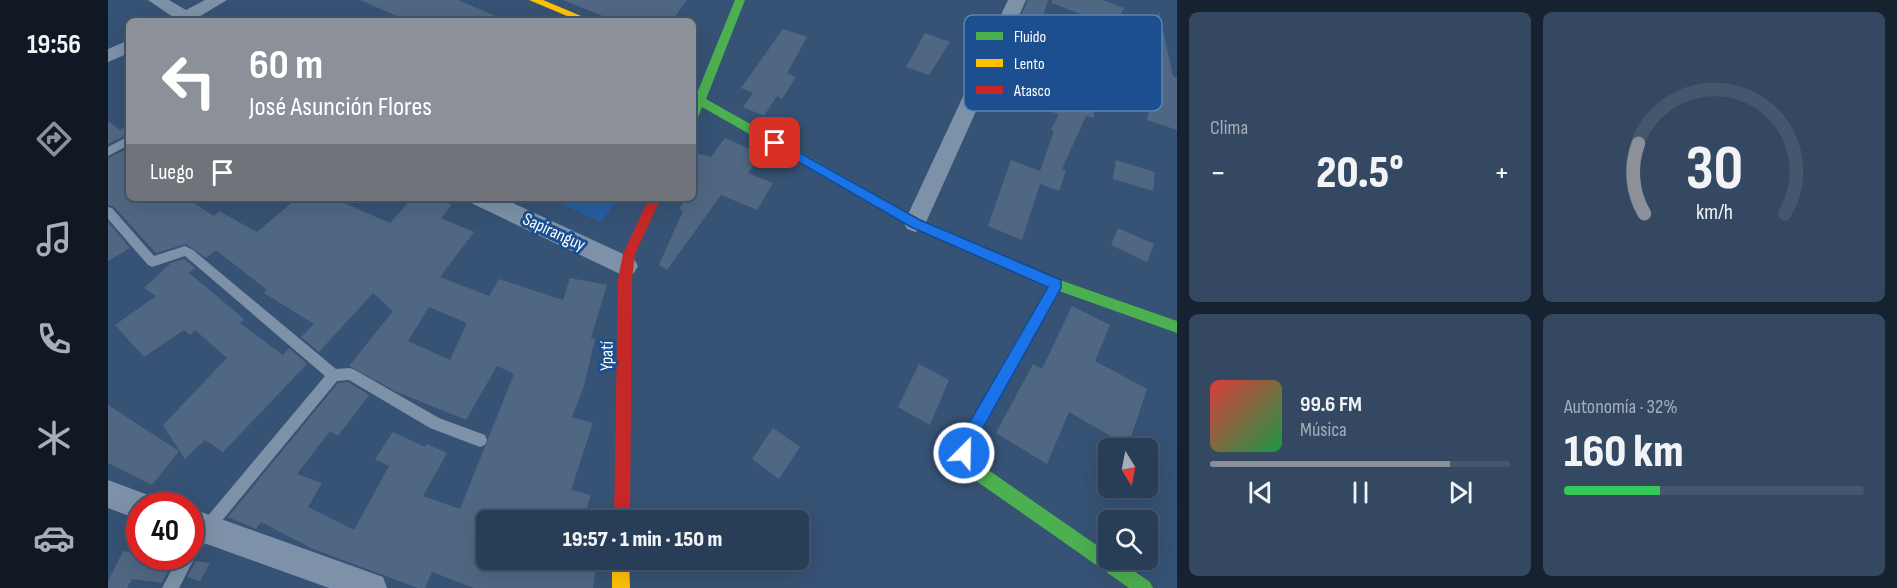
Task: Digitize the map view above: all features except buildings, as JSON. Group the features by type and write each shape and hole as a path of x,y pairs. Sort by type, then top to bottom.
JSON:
{"street":[{"path":"157,0 182,18"},
{"path":"185,18 218,0"},
{"path":"534,0 580,18"},
{"path":"696,110 700,101 705,71 740,0"},
{"path":"1010,15 1017,0"},
{"path":"108,56 126,47"},
{"path":"700,101 915,223 1056,284 1177,327"},
{"path":"915,223 966,111"},
{"name":"Sapiranguy","path":"487,201 627,266"},
{"name":"Ypatí","path":"622,510 628,254 654,201"},
{"path":"1056,284 966,442 966,459 968,465 1144,588"},
{"path":"108,494 126,501"},
{"path":"204,537 372,588"},
{"path":"621,570 621,588"}],"lane":[{"path":"108,152 126,142"},
{"path":"108,211 152,262 184,250 189,253 334,375 350,374 435,423 480,440"},
{"path":"204,526 334,375"},
{"path":"170,588 180,570"}],"shaded area":[{"path":"554,201 617,201 601,222"}],"traffic: fast":[{"path":"696,110 740,0"},
{"path":"700,101 915,223 1056,284 1177,327"},
{"path":"1056,284 966,442 964,453 968,465 1144,588"}],"traffic: slow":[{"path":"534,0 580,18"},
{"path":"621,570 621,588"}],"traffic: jam":[{"path":"622,510 625,279 629,254 654,201"}],"route":[{"path":"775,143 915,223 1056,284 966,442 964,453"}]}
